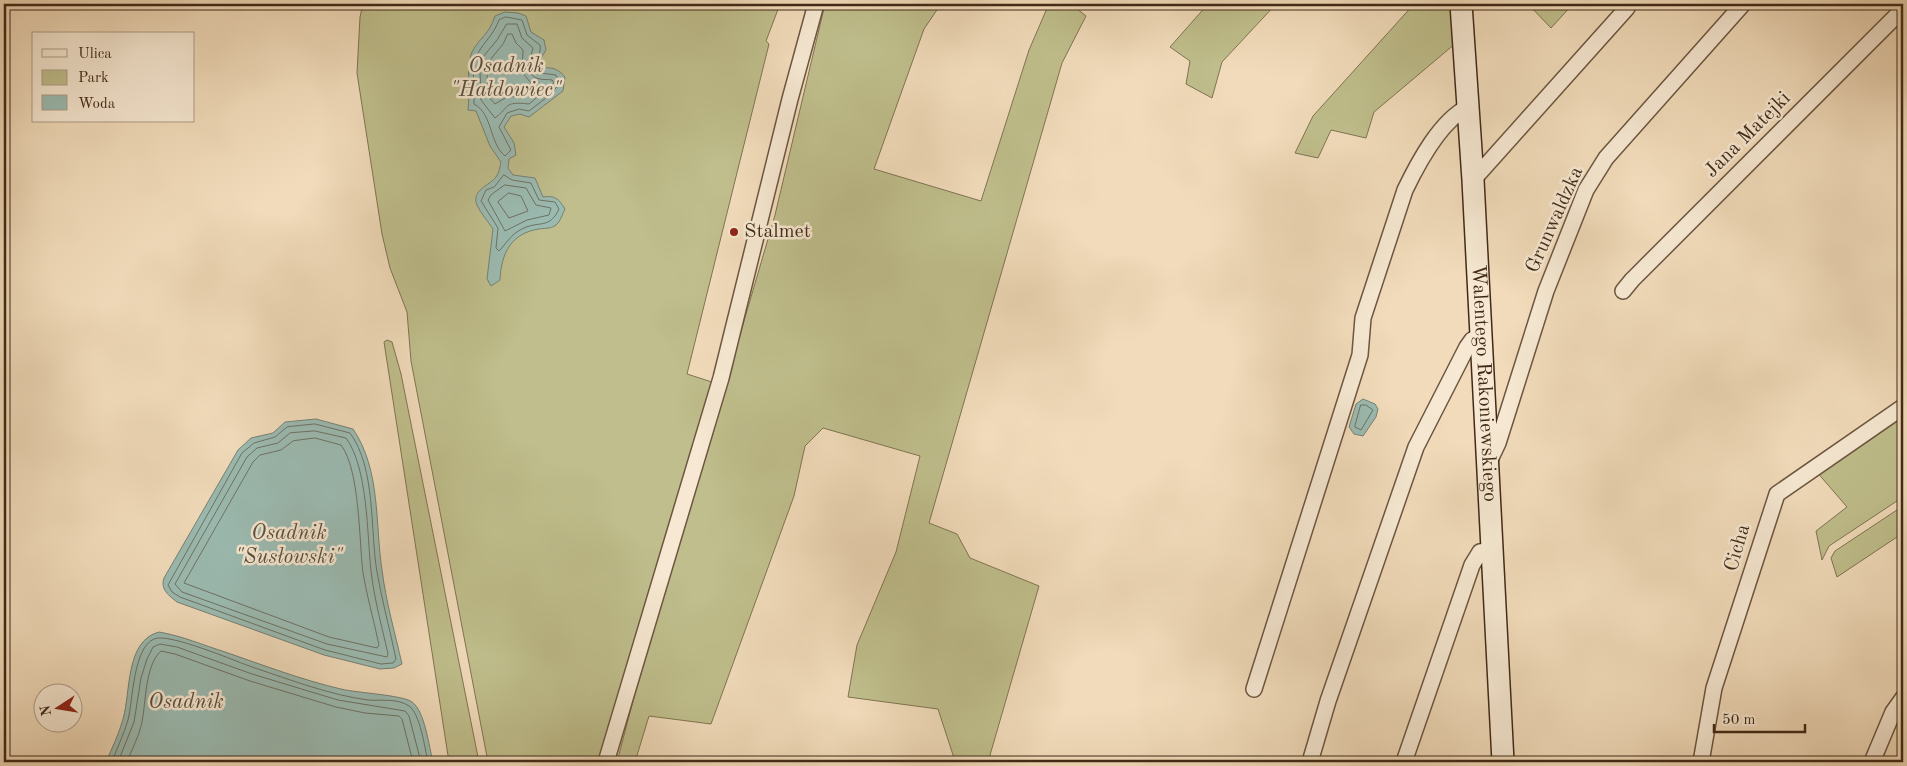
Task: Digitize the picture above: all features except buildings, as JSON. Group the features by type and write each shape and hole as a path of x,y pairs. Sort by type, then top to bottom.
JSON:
{"street":[{"path":"606,762 721,378 790,99 816,4"},
{"name":"Walentego Rakoniewskiego","path":"1461,4 1473,180 1503,762"},
{"name":"Grunwaldzka","path":"1488,466 1498,442 1546,290 1586,190 1606,158 1743,4"},
{"path":"1473,180 1628,8"},
{"name":"Jana Matejki","path":"1624,291 1632,280 1903,9"},
{"path":"1254,690 1360,355 1363,318 1404,190 1413,172 1447,122 1468,107"},
{"path":"1310,762 1328,701 1416,447 1467,347 1472,340 1480,336"},
{"name":"Cicha","path":"1701,762 1714,688 1777,494 1903,407"},
{"path":"1404,762 1472,565 1480,552 1492,550"},
{"path":"1872,762 1893,712 1903,698"}],"green space":[{"path":"363,4 780,4 766,41 769,44 687,374 715,383 603,762 488,762 411,361 407,312 390,268 382,234 357,73 360,17"},
{"path":"825,4 941,4 924,29 874,169 981,201 1029,50 1048,6 1050,4 1071,4 1086,16 1062,63 929,523 957,534 970,558 1039,586 988,762 953,762 954,758 938,709 848,697 857,645 896,552 920,456 823,428 805,446 794,496 711,724 649,716 635,762 617,762 633,701 775,215"},
{"path":"1208,4 1276,4 1222,62 1212,98 1186,84 1190,61 1170,47"},
{"path":"1414,4 1454,4 1456,43 1374,112 1366,138 1331,130 1318,158 1295,153 1313,116"},
{"path":"1528,4 1573,4 1551,28"},
{"path":"387,340 392,342 401,374 479,762 449,762 384,342"},
{"path":"1903,409 1903,497 1829,546 1822,560 1816,531 1847,507 1816,471"},
{"path":"1903,506 1903,533 1837,577 1831,558 1835,551"}],"water":[{"name":"Osadnik \"Hałdowiec\"","path":"505,12 526,16 531,32 544,40 546,50 541,58 540,68 554,69 565,77 563,91 529,117 520,114 511,116 504,127 514,143 516,155 509,159 508,168 513,175 535,178 543,197 556,198 565,209 556,225 529,231 521,235 509,246 505,253 500,280 491,286 487,279 493,229 477,205 476,196 496,177 501,162 490,146 476,111 468,110 469,71 470,57 475,47 490,28 495,16"},
{"path":"1363,399 1375,404 1378,409 1376,417 1363,436 1354,434 1349,427 1356,404"},
{"name":"Osadnik \"Susłowski\"","path":"316,419 353,429 362,445 368,462 373,480 380,552 388,606 402,664 394,668 380,669 324,655 177,602 168,595 163,586 164,578 238,450 251,438 273,433 285,422"},
{"name":"Osadnik","path":"159,632 184,638 326,685 390,696 412,702 423,721 433,762 106,762 123,719 135,656 140,646 148,637"}],"place":[{"name":"Stalmet","path":"734,232"}]}
